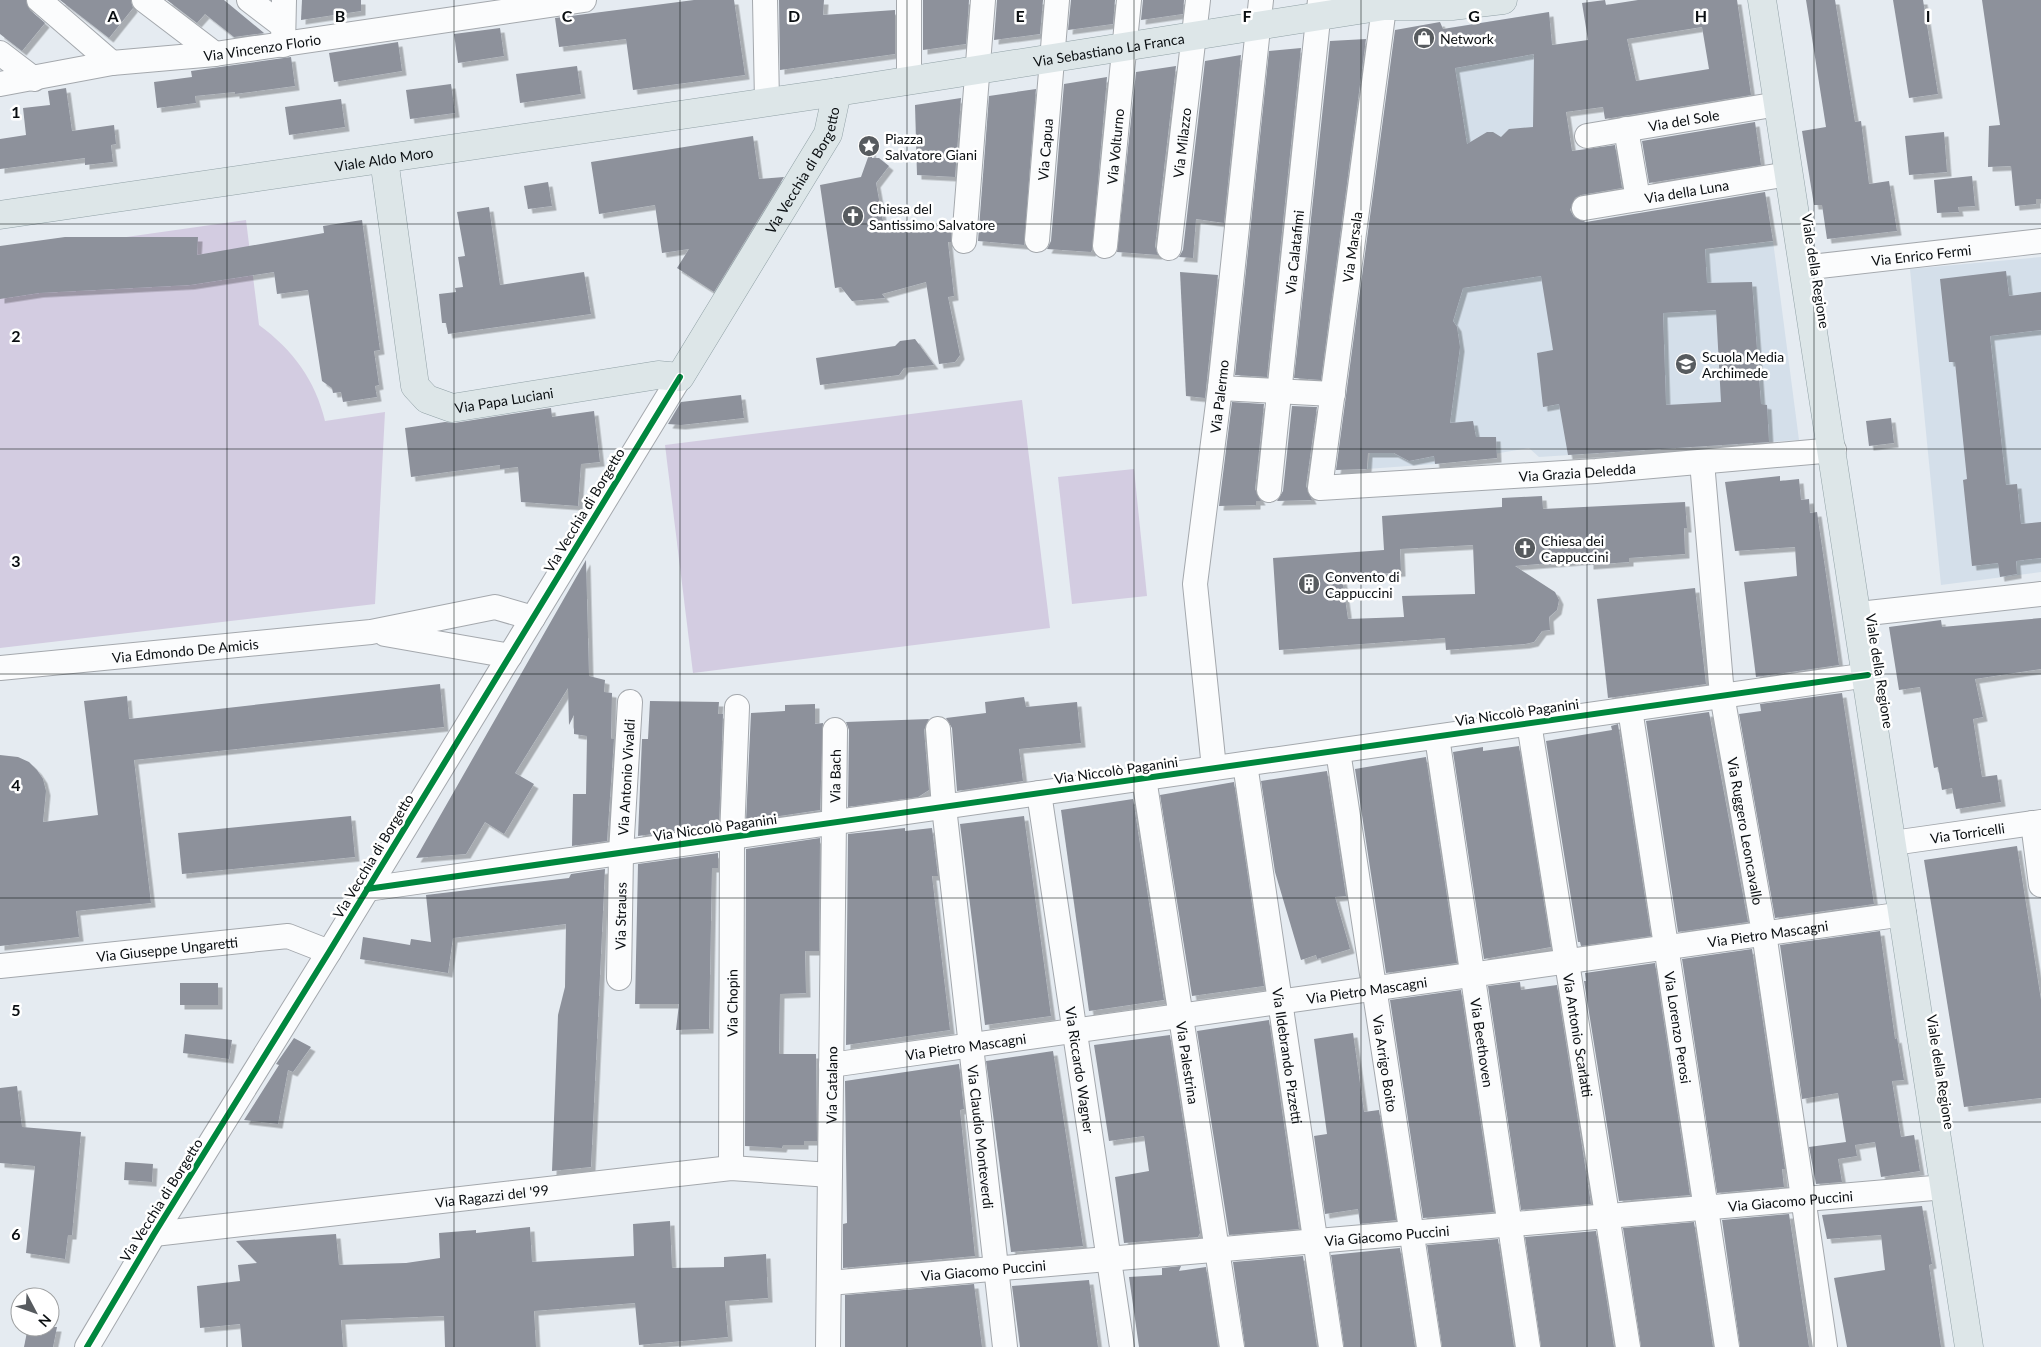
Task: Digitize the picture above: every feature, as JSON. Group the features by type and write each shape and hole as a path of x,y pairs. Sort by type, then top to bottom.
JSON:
{"main road":[{"name":"Via Sebastiano La Franca","path":"767,101 837,92 1194,36 1260,13 1385,3 1503,0"},
{"name":"Viale della Regione","path":"1762,0 1802,268 1834,450 1970,1347"},
{"name":"Via Vecchia di Borgetto","path":"680,377 828,134 837,92"},
{"name":"Viale Aldo Moro","path":"0,215 767,101"},
{"name":"Via Papa Luciani","path":"384,159 415,386 427,399 452,408 658,375 680,377"}],"street":[{"path":"39,0 112,63"},
{"path":"144,0 215,54"},
{"path":"248,0 283,35"},
{"path":"283,35 284,0"},
{"name":"Via Vincenzo Florio","path":"0,84 112,63 215,54 283,35 455,10 584,0"},
{"path":"764,0 767,101"},
{"path":"909,0 909,80"},
{"path":"964,241 979,70 983,0"},
{"name":"Via Capua","path":"1037,240 1057,0"},
{"name":"Via Volturno","path":"1105,246 1129,0"},
{"name":"Via Milazzo","path":"1169,248 1198,0"},
{"name":"Via Marsala","path":"1320,488 1385,3"},
{"name":"Via Calatafimi","path":"1269,490 1319,8"},
{"name":"Via Palermo","path":"1214,768 1195,584 1220,388 1260,13"},
{"path":"0,53 34,79"},
{"name":"Via del Sole","path":"1587,136 1778,104"},
{"path":"1626,129 1638,199"},
{"name":"Via della Luna","path":"1584,208 1788,174"},
{"name":"Via Enrico Fermi","path":"1802,268 2041,241"},
{"name":"Via Vecchia di Borgetto","path":"87,1347 154,1234 329,952 680,377"},
{"path":"1220,388 1333,394"},
{"name":"Via Grazia Deledda","path":"1320,488 1702,462 1834,450"},
{"name":"Via Ruggero Leoncavallo","path":"1702,462 1722,695 1764,934 1825,1347"},
{"path":"1859,614 2041,594"},
{"path":"371,632 495,607 533,618"},
{"path":"371,632 510,656"},
{"name":"Via Edmondo De Amicis","path":"0,668 371,632"},
{"name":"Via Niccolò Paganini","path":"367,889 1868,675"},
{"name":"Via Antonio Vivaldi","path":"621,852 630,702"},
{"name":"Via Chopin","path":"731,1168 732,837 737,707"},
{"name":"Via Lorenzo Perosi","path":"1630,709 1727,1347"},
{"name":"Via Antonio Scarlatti","path":"1529,723 1628,1347"},
{"name":"Via Claudio Monteverdi","path":"938,729 944,807 1005,1347"},
{"name":"Via Bach","path":"834,822 835,730"},
{"name":"Via Beethoven","path":"1437,736 1528,1347"},
{"name":"Via Arrigo Boito","path":"1338,751 1376,988 1429,1347"},
{"name":"Via Ildebrando Pizzetti","path":"1245,764 1331,1347"},
{"name":"Via Palestrina","path":"1144,778 1232,1347"},
{"name":"Via Riccardo Wagner","path":"1039,793 1122,1347"},
{"name":"Via Catalano","path":"828,1347 834,822"},
{"path":"2037,823 2041,885"},
{"name":"Via Torricelli","path":"1893,843 2037,823"},
{"name":"Via Strauss","path":"619,978 621,852"},
{"name":"Via Pietro Mascagni","path":"831,1065 1904,914"},
{"name":"Via Giuseppe Ungaretti","path":"0,966 288,936 329,952"},
{"name":"Via Ragazzi del '99","path":"154,1234 731,1168 830,1175"},
{"name":"Via Giacomo Puccini","path":"829,1283 1945,1187"}],"shaded area":[{"path":"1549,12 1553,54 1553,122 1567,120 1572,151 1562,160 1571,221 1582,219 1591,264 1773,241 1799,440 1539,457 1529,448 1435,464 1367,469 1448,28"},
{"path":"246,220 259,325 282,345 301,367 315,392 325,421 385,412 375,604 0,648 0,255"},
{"path":"2041,257 2041,572 1941,585 1910,269"},
{"path":"1022,400 1050,628 693,673 665,445"},
{"path":"1134,469 1147,596 1072,604 1058,477"}],"building":[{"path":"0,0 26,0 30,10 45,23 22,51 0,34"},
{"path":"60,0 131,0 133,8 109,38"},
{"path":"167,0 224,0 264,33 234,37 205,14 197,23"},
{"path":"302,0 361,0 361,11 301,20"},
{"path":"694,0 734,0 745,75 633,90 626,39 559,47 555,18"},
{"path":"779,0 824,0 823,15 895,10 895,54 780,70"},
{"path":"923,0 969,0 966,44 923,50"},
{"path":"997,0 1043,0 1040,34 994,40"},
{"path":"1071,0 1115,0 1113,24 1068,30"},
{"path":"1143,0 1184,0 1183,14 1141,20"},
{"path":"1605,0 1606,5 1638,0 1737,0 1751,95 1605,119 1603,107 1566,112 1572,151 1615,145 1622,188 1581,195 1575,198 1570,210 1574,217 1586,222 1765,192 1773,241 1705,249 1707,283 1752,282 1761,404 1767,405 1769,442 1568,455 1559,404 1543,407 1537,353 1553,350 1541,276 1463,288 1453,321 1457,327 1460,347 1450,423 1473,421 1476,437 1496,437 1497,458 1435,464 1434,456 1409,461 1394,453 1368,453 1367,469 1336,470 1395,30 1440,22 1443,29 1549,12 1552,45 1588,40 1582,3","holes":["1702,27 1709,69 1636,81 1627,39","1534,54 1533,127 1509,129 1501,137 1493,132 1487,132 1467,144 1455,68","1716,310 1721,402 1666,405 1663,313"]},
{"path":"1806,0 1835,0 1855,122 1861,121 1869,184 1889,181 1897,231 1827,239 1822,205 1814,205 1802,131 1826,127"},
{"path":"1893,0 1923,0 1938,94 1909,98"},
{"path":"1982,0 2041,0 2041,199 2036,199 2036,204 2015,206 2011,166 1988,167 1989,126 2000,125"},
{"path":"500,28 504,56 458,63 454,34"},
{"path":"1366,39 1321,380 1294,378 1330,41"},
{"path":"398,42 402,71 334,82 329,53"},
{"path":"1301,48 1267,377 1235,375 1269,51"},
{"path":"1241,55 1224,223 1196,219 1193,258 1179,257 1183,250 1205,61"},
{"path":"291,57 295,86 235,94 235,92 195,96 196,103 157,108 154,82 192,77 191,71"},
{"path":"577,66 581,94 520,103 516,74"},
{"path":"1176,66 1155,246 1158,255 1117,252 1136,72"},
{"path":"1107,77 1092,250 1091,252 1047,249 1051,241 1064,84"},
{"path":"451,84 455,113 410,119 406,90"},
{"path":"66,88 72,131 114,125 116,144 111,145 113,162 85,165 85,158 0,169 0,139 26,135 23,108 50,105 48,91"},
{"path":"1036,89 1024,245 978,241 989,96"},
{"path":"961,98 955,177 917,175 915,105"},
{"path":"341,99 345,127 289,135 285,107"},
{"path":"1755,122 1761,165 1649,183 1642,141"},
{"path":"1944,132 1947,172 1909,175 1905,136"},
{"path":"753,136 759,179 784,177 714,292 677,268 689,249 662,253 655,205 599,214 591,162"},
{"path":"871,149 872,158 879,158 889,166 876,183 885,233 952,222 951,242 948,242 954,296 948,297 960,355 955,362 939,364 926,282 882,294 885,298 852,301 841,287 835,288 820,185 861,177"},
{"path":"1972,176 1975,206 1958,207 1959,212 1937,213 1934,180"},
{"path":"548,182 552,206 528,209 524,186"},
{"path":"489,207 500,285 584,272 591,314 448,334 446,323 442,323 439,294 456,292 455,288 463,287 458,257 465,256 457,212"},
{"path":"362,220 380,350 374,351 379,385 375,386 377,397 343,402 341,392 333,393 332,388 322,381 308,290 277,294 274,272 190,285 39,293 0,299 0,246 65,237 198,237 197,255 324,233 323,226"},
{"path":"2006,271 2009,296 2041,292 2041,330 1990,336 2006,485 2017,484 2021,524 2041,522 2041,558 2016,561 2017,574 2000,577 1998,563 1972,566 1963,480 1967,479 1955,362 1949,362 1940,279"},
{"path":"1180,272 1218,275 1205,398 1186,396"},
{"path":"915,339 934,365 904,368 899,375 820,385 816,358 895,346 900,341"},
{"path":"741,395 744,418 681,425 668,424 681,402"},
{"path":"1232,402 1264,404 1255,489 1261,501 1256,501 1256,505 1219,506"},
{"path":"1292,406 1317,407 1306,486 1312,500 1277,501 1283,491"},
{"path":"551,408 552,417 594,411 600,462 581,464 578,506 521,502 518,467 500,469 500,465 411,477 405,428 445,422 454,423"},
{"path":"1891,418 1894,443 1869,446 1866,421"},
{"path":"1780,476 1780,481 1799,479 1801,500 1809,499 1810,513 1817,512 1839,665 1756,677 1744,582 1797,576 1795,547 1735,551 1725,482"},
{"path":"1542,496 1543,509 1685,502 1687,528 1684,528 1685,554 1629,558 1629,562 1589,565 1589,560 1515,566 1555,592 1559,600 1557,610 1549,617 1550,630 1542,631 1534,642 1446,650 1445,638 1279,650 1273,558 1384,550 1382,516 1502,507 1502,498","holes":["1473,545 1475,594 1402,596 1404,617 1348,619 1342,577 1401,572 1400,549"]},
{"path":"586,560 589,676 605,680 604,692 612,693 611,739 614,739 607,841 572,846 573,794 586,794 587,736 574,734 574,715 569,725 568,688 515,773 534,784 504,834 485,822 466,854 416,858"},
{"path":"1695,588 1706,684 1608,698 1597,599"},
{"path":"2041,618 2041,669 1975,679 1983,717 1973,719 1982,777 1997,775 2001,802 1956,809 1952,788 1942,790 1938,767 1934,768 1920,687 1899,690 1889,627 1941,620 1942,627"},
{"path":"440,684 444,727 134,760 151,903 76,911 79,937 0,946 0,755 18,757 29,762 43,779 46,791 43,822 98,815 84,701 127,696 129,719"},
{"path":"1842,693 1874,904 1775,918 1739,714 1761,711 1760,704"},
{"path":"1024,697 1026,707 1077,702 1081,743 1019,749 1023,781 957,791 952,728 946,718 986,713 985,702"},
{"path":"650,701 719,702 718,714 723,714 719,825 638,836 642,739 648,739"},
{"path":"815,704 815,724 823,723 820,810 746,821 751,713 785,711 785,705"},
{"path":"1709,712 1748,922 1678,932 1646,721"},
{"path":"929,719 924,730 929,790 918,797 848,807 849,730 846,722"},
{"path":"1618,724 1651,936 1581,946 1580,942 1578,942 1546,741 1612,730 1611,726"},
{"path":"1519,746 1551,947 1484,959 1453,752 1483,747 1483,751"},
{"path":"1426,757 1457,963 1386,973 1355,769"},
{"path":"1327,771 1346,896 1335,897 1350,949 1317,959 1316,955 1301,960 1275,872 1261,781"},
{"path":"1234,782 1264,986 1192,996 1160,795"},
{"path":"1133,799 1164,1000 1089,1011 1061,810"},
{"path":"351,816 355,857 182,874 178,833"},
{"path":"1024,816 1051,1016 985,1025 960,824"},
{"path":"905,828 905,831 932,828 938,876 932,876 950,1030 846,1045 848,834"},
{"path":"820,838 819,951 805,951 806,993 780,994 779,1054 816,1054 817,1141 804,1141 804,1145 783,1145 782,1148 745,1146 746,849"},
{"path":"2017,846 2041,1000 2041,1098 1964,1107 1924,860"},
{"path":"718,853 718,868 712,868 709,1029 676,1030 679,1004 635,1004 638,864"},
{"path":"605,869 591,1167 552,1171 558,1015 565,987 566,924 453,938 448,973 360,959 363,937 410,945 411,939 431,942 426,895 569,878 571,874"},
{"path":"1880,931 1895,1039 1897,1038 1904,1080 1892,1081 1901,1137 1914,1135 1920,1171 1881,1177 1875,1142 1855,1145 1857,1156 1838,1159 1842,1182 1816,1184 1809,1147 1846,1142 1838,1093 1802,1099 1780,945"},
{"path":"1752,949 1785,1169 1782,1169 1784,1187 1717,1193 1682,959"},
{"path":"1655,963 1690,1195 1619,1201 1584,981 1586,981 1585,973"},
{"path":"1520,982 1521,990 1557,985 1591,1204 1521,1210 1488,986"},
{"path":"180,983 218,983 218,1005 180,1005"},
{"path":"1461,990 1494,1212 1423,1218 1390,1000"},
{"path":"1269,1020 1299,1229 1229,1235 1197,1031"},
{"path":"1353,1033 1364,1112 1379,1110 1396,1220 1360,1224 1358,1209 1325,1214 1314,1136 1327,1134 1314,1039"},
{"path":"185,1034 232,1040 229,1059 183,1053"},
{"path":"1170,1035 1200,1233 1198,1237 1124,1243 1115,1177 1149,1171 1144,1136 1109,1141 1094,1045"},
{"path":"294,1038 311,1047 293,1072 288,1070 278,1124 244,1120 279,1065 276,1064"},
{"path":"1053,1051 1083,1246 1011,1252 986,1061"},
{"path":"959,1064 964,1109 960,1110 975,1256 843,1268 843,1224 847,1223 845,1081"},
{"path":"17,1086 22,1127 81,1132 72,1235 68,1235 65,1259 26,1253 35,1166 0,1163 0,1088"},
{"path":"125,1162 153,1164 152,1182 124,1180"},
{"path":"1922,1206 1932,1264 1929,1265 1941,1347 1847,1347 1834,1278 1885,1270 1881,1235 1827,1239 1822,1215"},
{"path":"1789,1214 1809,1347 1740,1347 1722,1220"},
{"path":"670,1221 672,1268 724,1267 724,1257 766,1254 768,1298 725,1301 728,1337 639,1345 635,1303 534,1311 536,1347 445,1347 444,1316 341,1320 343,1347 242,1347 240,1324 200,1328 197,1286 240,1281 238,1265 257,1263 236,1241 336,1234 339,1265 406,1263 440,1258 439,1233 476,1230 476,1233 530,1227 532,1262 634,1256 633,1224"},
{"path":"1694,1222 1713,1347 1641,1347 1623,1228"},
{"path":"1596,1231 1614,1347 1541,1347 1525,1237"},
{"path":"1498,1239 1514,1347 1442,1347 1427,1245"},
{"path":"1400,1248 1415,1347 1344,1347 1331,1255"},
{"path":"1303,1256 1317,1347 1245,1347 1233,1262"},
{"path":"1181,1266 1179,1271 1206,1267 1218,1347 1139,1347 1129,1277 1162,1275 1162,1268"},
{"path":"1089,1280 1098,1347 1020,1347 1012,1286"},
{"path":"974,1284 982,1347 845,1347 845,1295"},
{"path":"26,1337 55,1337 53,1347 24,1347"}],"cycle path":[{"path":"87,1347 154,1234 329,952 680,377"},
{"path":"367,889 1868,675"}],"place":[{"name":"Network","path":"1424,38"},
{"name":"Piazza Salvatore Giani","path":"869,146"},
{"name":"Chiesa del Santissimo Salvatore","path":"853,216"},
{"name":"Scuola Media Archimede","path":"1686,364"},
{"name":"Chiesa dei Cappuccini","path":"1525,548"},
{"name":"Convento di Cappuccini","path":"1309,584"}]}
